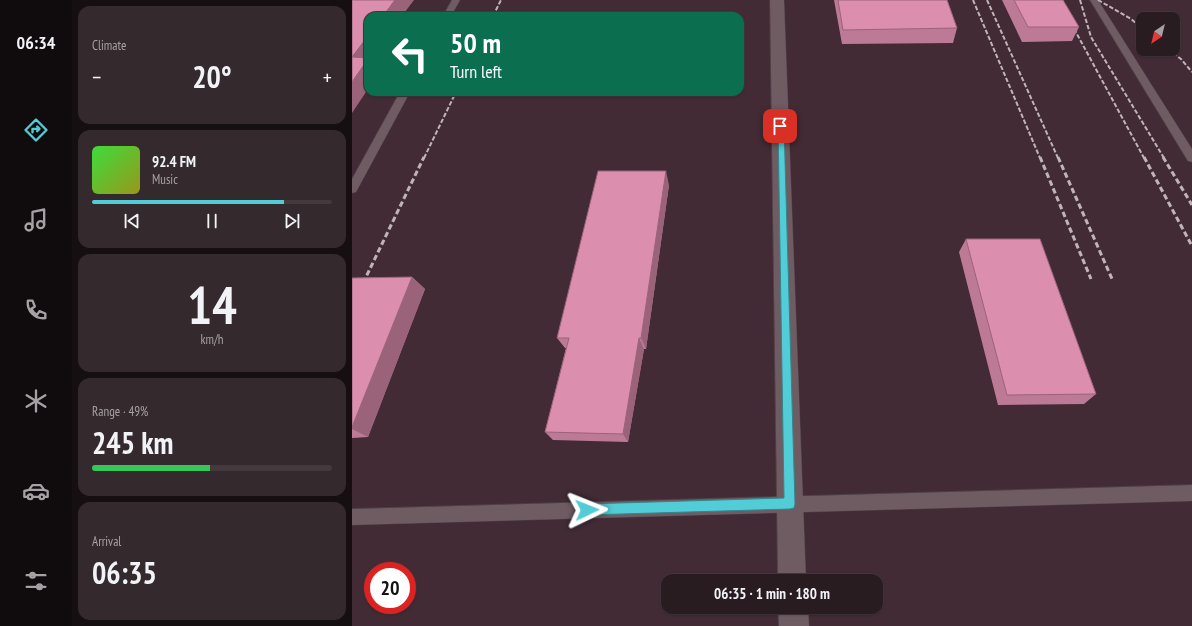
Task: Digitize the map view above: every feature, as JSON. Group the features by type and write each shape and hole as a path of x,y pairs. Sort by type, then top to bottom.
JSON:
{"street":[{"path":"777,0 792,574"},
{"path":"793,614 794,626"}],"lane":[{"path":"449,12 456,0"},
{"path":"1094,0 1192,158"},
{"path":"352,189 403,96"},
{"path":"352,517 1192,493"}],"shaded area":[{"path":"352,0 1192,0 1192,626 352,626"}],"building":[{"path":"352,0 395,0 386,12 364,12 364,41 352,57"},
{"path":"838,0 947,0 957,28 843,30"},
{"path":"1014,0 1063,0 1079,27 1028,27"},
{"path":"352,57 364,58 364,65 352,82"},
{"path":"598,171 666,171 641,338 639,338 623,434 545,432 569,338 557,338"},
{"path":"966,239 1040,239 1096,394 1007,395"},
{"path":"412,277 352,427 352,278"}],"railway":[{"path":"495,12 501,0"},
{"path":"973,0 1040,158"},
{"path":"987,0 1058,158"},
{"path":"1080,0 1091,37 1164,158"},
{"path":"1098,0 1136,23"},
{"path":"1071,23 1144,158"},
{"path":"1177,56 1192,72"},
{"path":"424,158 454,96"},
{"path":"352,306 424,157"},
{"path":"1040,157 1091,279"},
{"path":"1058,157 1113,281"},
{"path":"1144,157 1192,246"},
{"path":"1163,157 1192,205"}],"route":[{"path":"587,510 790,504 780,126"}]}
